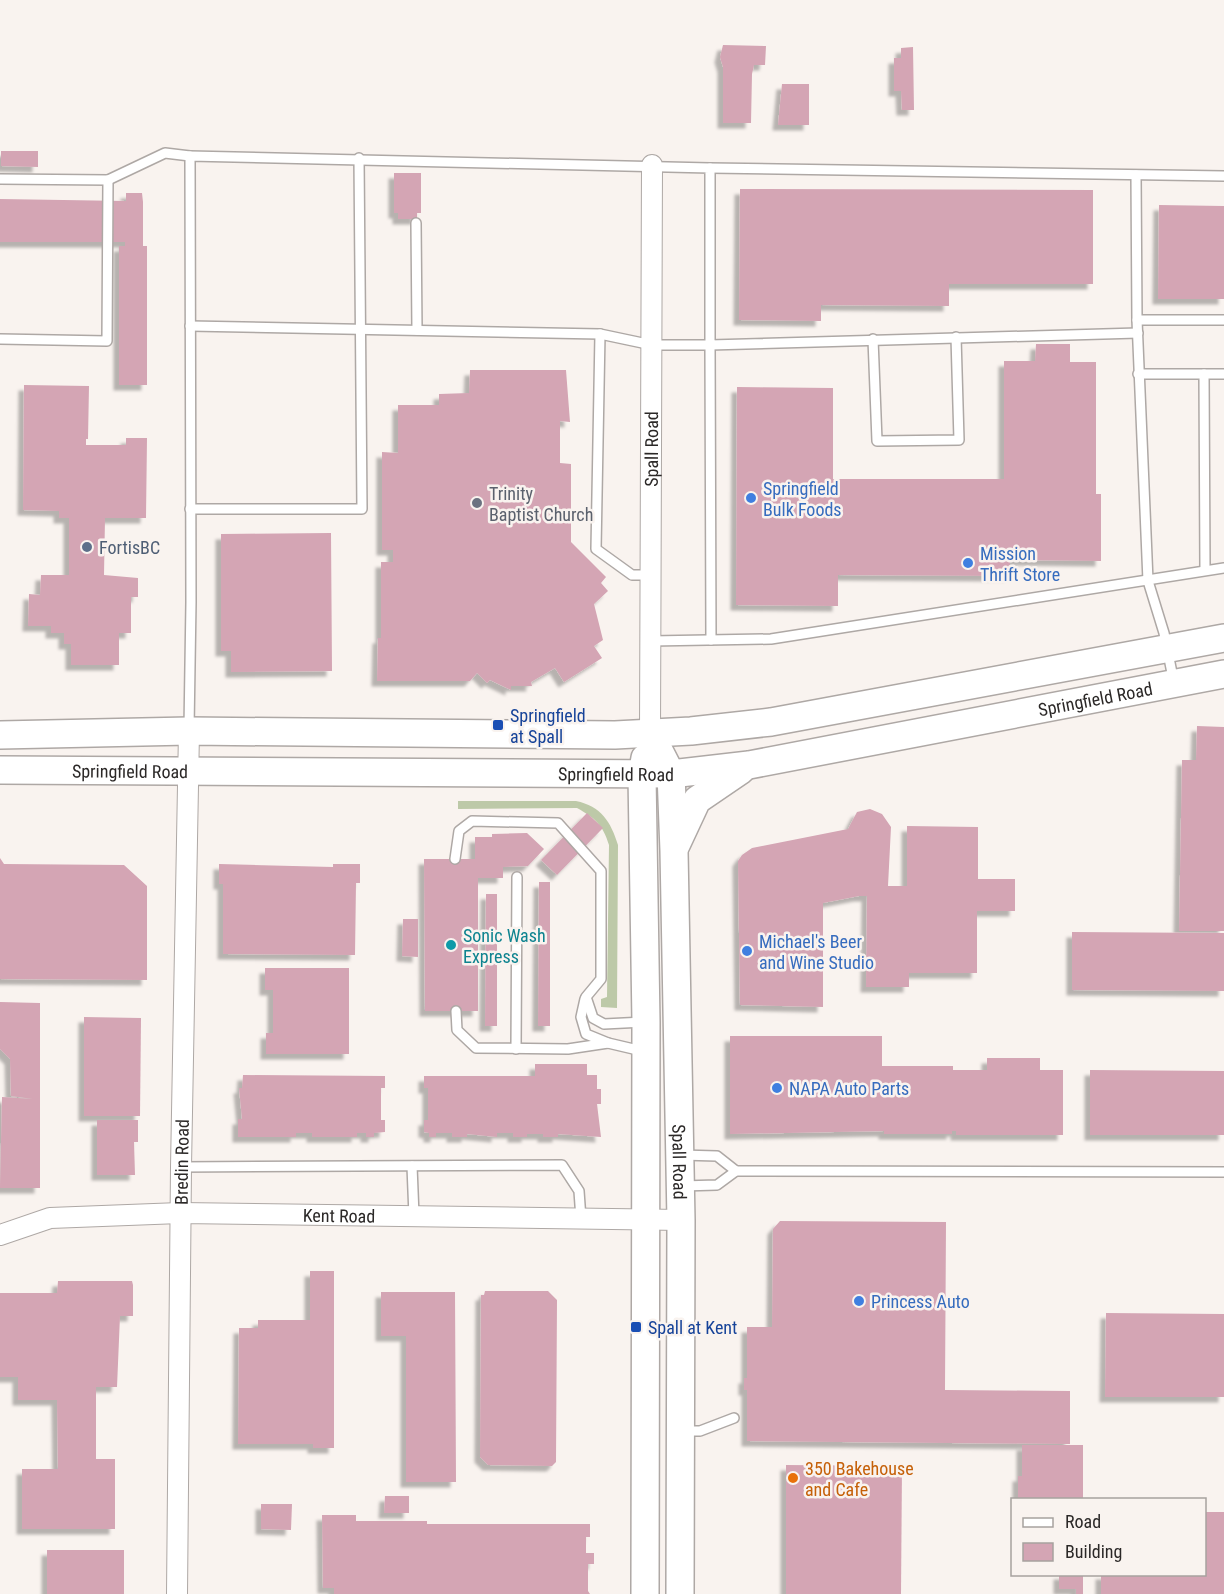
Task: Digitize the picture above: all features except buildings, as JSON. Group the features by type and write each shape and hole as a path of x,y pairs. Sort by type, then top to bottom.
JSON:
{"main road":[{"name":"Springfield Road","path":"0,735 189,730 615,735 650,733 771,722 1224,638"},
{"name":"Springfield Road","path":"0,770 670,774 749,765 1224,674"},
{"name":"Spall Road","path":"650,733 670,774 674,851 681,1220 680,1594"},
{"name":"Spall Road","path":"645,1594 646,1022 642,775 650,733"},
{"path":"674,851 682,828 697,800 749,765"}],"street":[{"name":"Spall Road","path":"650,733 652,165"},
{"name":"Bredin Road","path":"177,1594 180,1213 189,730"},
{"name":"Kent Road","path":"0,1235 50,1218 180,1213 681,1220"}],"lane":[{"path":"0,179 108,180 165,153 190,156 359,158 710,168 1224,176"},
{"path":"189,730 190,156"},
{"path":"190,509 362,509 359,158"},
{"path":"710,168 711,640"},
{"path":"1136,175 1138,374 1148,581 1174,683"},
{"path":"0,339 107,341 108,180"},
{"path":"416,224 417,330"},
{"path":"1137,320 1224,320"},
{"path":"190,326 600,334 652,345 1138,333"},
{"path":"600,334 597,549 632,575 651,575"},
{"path":"873,339 877,441 959,440 956,337"},
{"path":"1138,374 1224,374"},
{"path":"1204,374 1205,570"},
{"path":"651,641 771,639 1224,568"},
{"path":"455,859 459,831 472,821 550,820 566,830 601,871 601,980 586,997 581,1017 586,1034 608,1043 646,1052"},
{"path":"516,1048 517,877"},
{"path":"586,997 593,1018 604,1024 646,1022"},
{"path":"456,1011 456,1030 476,1048 568,1049 608,1043"},
{"path":"679,1155 717,1156 736,1171"},
{"path":"181,1167 562,1165 579,1191 581,1219"},
{"path":"412,1166 414,1216"},
{"path":"680,1186 717,1185 736,1171 1224,1172"},
{"path":"681,1431 700,1431 734,1418"}],"green space":[{"path":"458,801 576,801 585,803 604,816 618,845 617,1008 601,1007 601,999 607,997 609,845 601,827 589,815 577,808 458,809"}],"place":[{"name":"Springfield Bulk Foods","path":"751,498"},
{"name":"Trinity Baptist Church","path":"477,503"},
{"name":"FortisBC","path":"87,547"},
{"name":"Mission Thrift Store","path":"968,563"},
{"name":"Springfield at Spall","path":"498,725"},
{"name":"Sonic Wash Express","path":"451,945"},
{"name":"Michael's Beer and Wine Studio","path":"747,951"},
{"name":"NAPA Auto Parts","path":"777,1088"},
{"name":"Princess Auto","path":"859,1301"},
{"name":"Spall at Kent","path":"636,1327"},
{"name":"350 Bakehouse and Cafe","path":"793,1478"}]}
